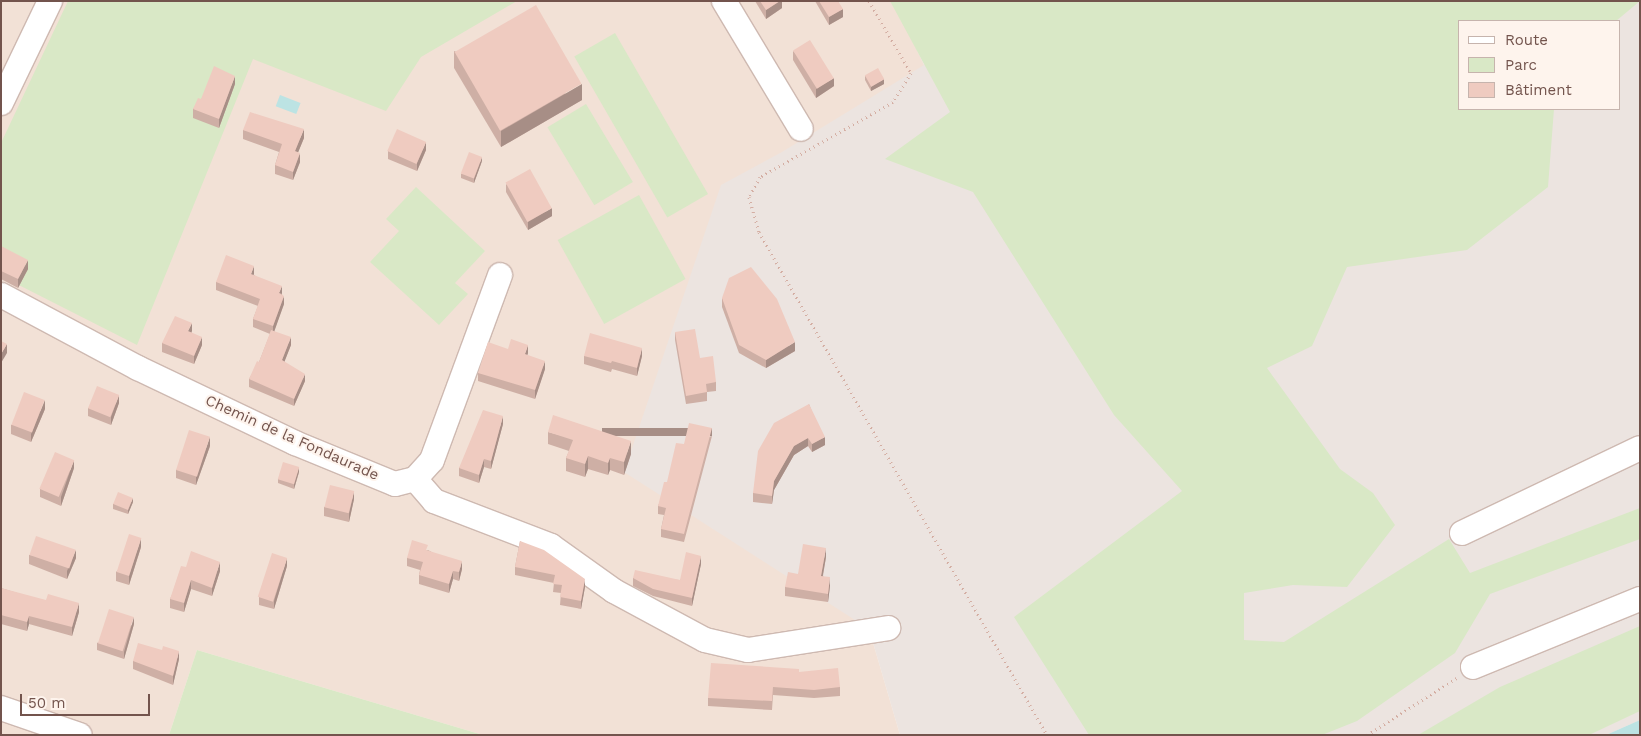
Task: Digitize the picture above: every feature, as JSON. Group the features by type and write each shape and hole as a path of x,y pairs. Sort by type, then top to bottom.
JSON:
{"street":[{"path":"1,103 50,1"},
{"path":"724,1 801,129"},
{"path":"500,275 432,460 415,479 434,501 550,546 614,590 705,640 748,650 888,628"},
{"name":"Chemin de la Fondaurade","path":"1,295 138,368 295,443 395,484 415,479"},
{"path":"1462,533 1640,448"},
{"path":"1472,667 1640,599"},
{"path":"1,708 80,735"}],"path":[{"path":"869,1 911,72 893,102 760,177 749,197 759,232 1047,735"},
{"path":"1367,735 1472,667"}],"shaded area":[{"path":"1,1 893,1 928,73 869,629 900,735 483,735 197,650 169,735 1,735"},
{"path":"893,1 1640,1 1640,720 1606,735 900,735 869,629 624,472 721,185 782,152 924,65"}],"green space":[{"path":"68,1 517,1 421,57 386,111 253,59 137,345 1,276 1,143"},
{"path":"890,1 1640,1 1617,20 1458,20 1458,110 1554,110 1548,187 1467,250 1347,267 1312,346 1267,368 1340,469 1373,493 1395,525 1347,587 1293,585 1244,593 1244,640 1284,642 1449,539 1470,573 1640,508 1640,539 1490,594 1455,653 1357,721 1322,735 1089,735 1014,617 1182,491 1114,415 973,192 885,159 950,112"},
{"path":"615,33 708,194 667,218 574,56"},
{"path":"586,104 633,182 594,205 547,127"},
{"path":"416,187 485,251 455,283 468,294 439,325 370,262 399,231 386,219"},
{"path":"639,195 686,279 604,324 558,240"},
{"path":"1640,626 1640,711 1589,735 1418,735 1500,687"},
{"path":"197,650 483,735 169,735"}],"water":[{"path":"280,95 301,103 296,114 276,106"},
{"path":"1640,720 1640,735 1606,735"}],"building":[{"path":"760,1 780,1 766,10"},
{"path":"819,1 838,1 843,9 829,17"},
{"path":"536,5 582,84 500,131 455,52"},
{"path":"810,40 834,78 817,89 793,51"},
{"path":"214,66 235,76 219,119 193,109 198,98 201,99"},
{"path":"878,68 884,79 871,87 865,75"},
{"path":"250,112 304,129 295,151 300,153 293,172 275,165 282,144 243,130"},
{"path":"397,129 426,142 416,164 387,151"},
{"path":"469,152 482,157 474,178 461,173"},
{"path":"530,169 552,208 527,222 506,183"},
{"path":"1,246 28,260 18,279 1,271"},
{"path":"226,255 254,266 251,274 282,286 279,293 284,296 273,326 253,319 260,299 216,282"},
{"path":"751,267 777,299 795,342 766,360 739,345 722,298 729,278"},
{"path":"175,316 192,323 188,331 202,337 194,356 162,343"},
{"path":"695,329 700,358 713,356 716,382 706,384 707,392 686,396 675,332"},
{"path":"271,330 291,337 282,360 305,374 294,399 249,379 257,361 259,362"},
{"path":"590,333 642,348 637,368 584,356"},
{"path":"511,339 528,345 525,354 545,361 535,390 478,373 488,342 508,349"},
{"path":"1,341 7,344 1,354"},
{"path":"97,386 119,395 110,417 88,408"},
{"path":"24,392 45,400 32,433 11,425"},
{"path":"809,404 825,437 812,444 808,438 794,446 774,481 772,496 753,493 758,451 774,423"},
{"path":"483,410 503,416 491,461 484,459 479,475 459,468"},
{"path":"553,415 631,441 624,462 610,458 608,463 588,456 585,464 566,458 573,440 548,432"},
{"path":"689,423 712,428 684,534 661,529 666,508 658,506 664,482 667,482 676,443 684,444"},
{"path":"189,430 210,437 197,477 176,470"},
{"path":"55,452 74,460 59,497 39,489"},
{"path":"283,462 299,467 294,484 278,479"},
{"path":"330,485 354,491 349,513 324,507"},
{"path":"118,492 133,498 128,510 113,504"},
{"path":"129,534 141,538 129,576 117,572"},
{"path":"36,536 76,550 69,569 29,555"},
{"path":"412,540 428,545 426,550 462,561 459,572 453,571 449,584 419,575 423,562 407,558"},
{"path":"520,541 544,550 585,579 581,601 560,597 562,585 553,584 555,575 515,567"},
{"path":"803,544 826,548 821,576 830,577 828,594 785,587 788,572 798,574"},
{"path":"191,551 220,562 212,588 191,580 184,603 170,599 181,566 186,567"},
{"path":"686,552 701,556 692,598 653,589 633,578 635,570 680,580"},
{"path":"272,553 287,558 273,602 258,597"},
{"path":"1,588 46,600 48,594 79,603 72,627 29,616 27,622 1,615"},
{"path":"109,609 134,617 123,651 98,643"},
{"path":"138,643 162,650 163,646 179,651 173,676 133,661"},
{"path":"711,663 799,669 799,672 838,668 840,687 814,690 773,687 772,701 708,698"}]}
